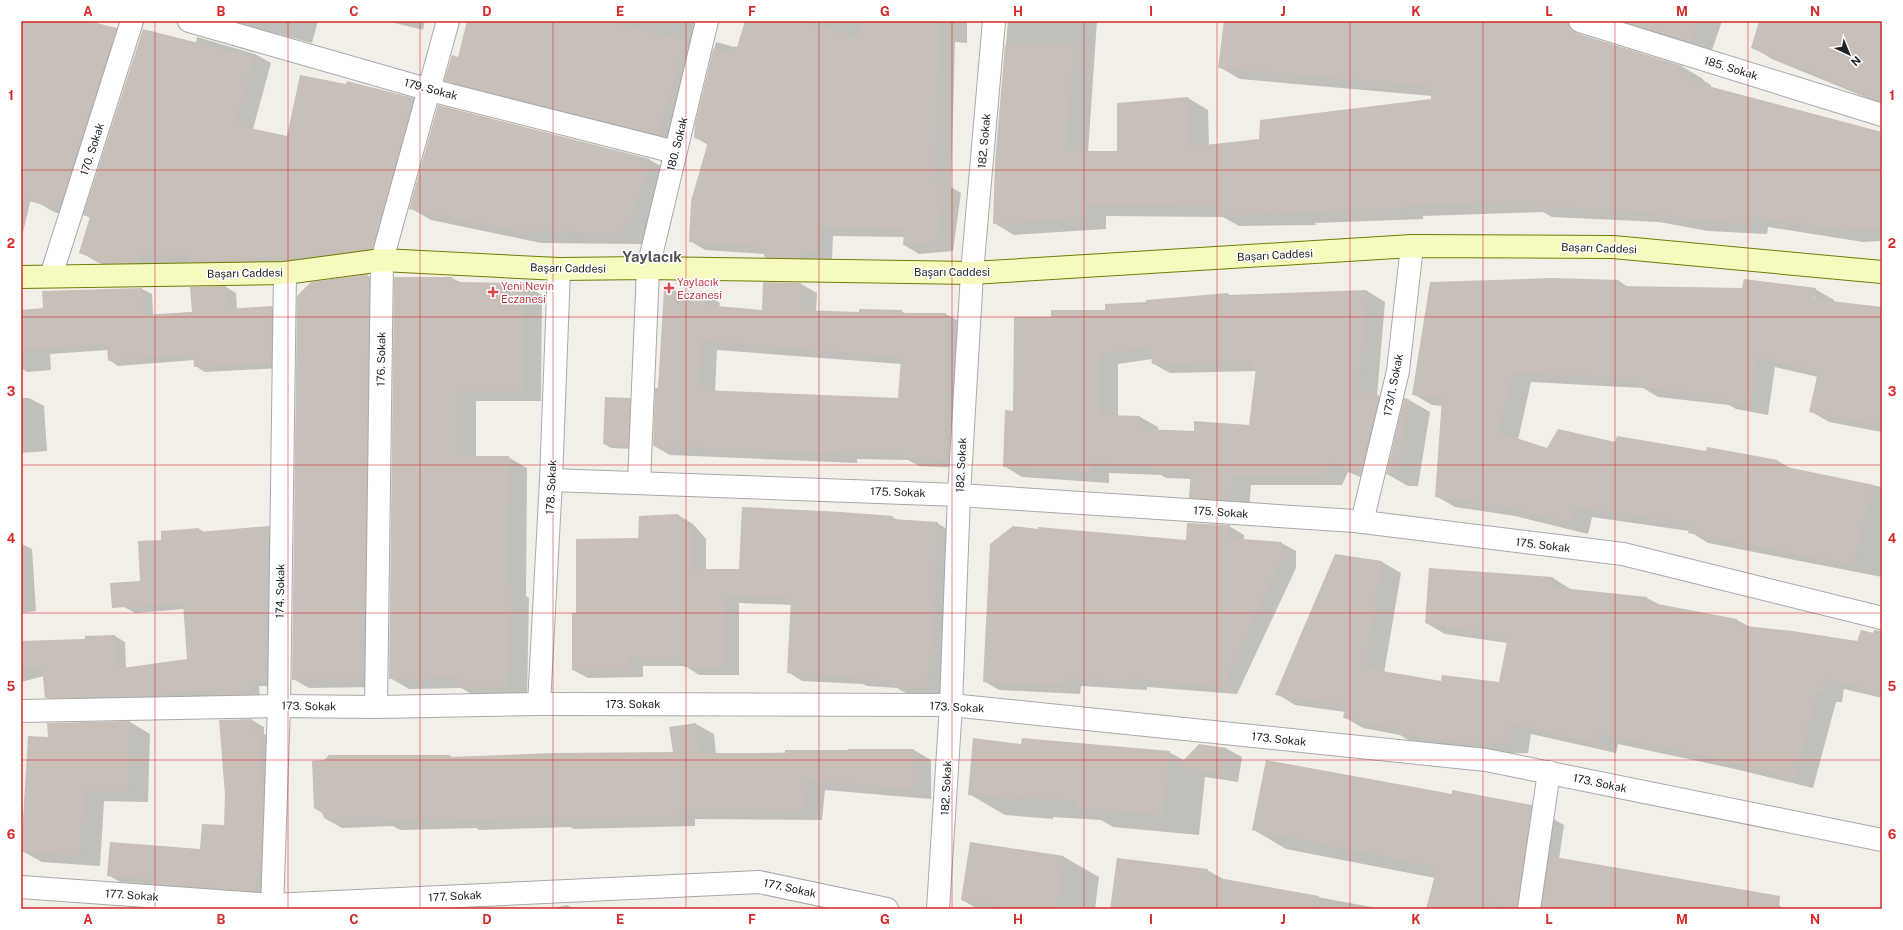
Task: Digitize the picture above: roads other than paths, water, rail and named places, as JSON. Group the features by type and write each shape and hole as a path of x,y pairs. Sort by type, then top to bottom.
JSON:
{"street":[{"name":"170. Sokak","path":"51,276 132,21"},
{"name":"179. Sokak","path":"189,21 430,90 675,152"},
{"name":"176. Sokak","path":"376,707 382,260 448,21"},
{"name":"180. Sokak","path":"639,483 648,268 707,21"},
{"name":"182. Sokak","path":"938,909 951,705 959,495 972,273 994,21"},
{"name":"185. Sokak","path":"1580,21 1882,115"},
{"name":"Başarı Caddesi","path":"21,277 285,273 382,260 559,269 648,268 972,273 1412,246 1613,247 1882,272"},
{"name":"173/1. Sokak","path":"1362,522 1398,371 1412,246"},
{"name":"178. Sokak","path":"539,704 551,480 559,269"},
{"name":"174. Sokak","path":"272,907 279,706 285,273"},
{"name":"175. Sokak","path":"551,480 959,495 1362,522 1623,554 1882,618"},
{"name":"173. Sokak","path":"21,711 279,706 376,707 539,704 951,705 1486,760 1882,840"},
{"path":"1529,909 1549,772"},
{"name":"177. Sokak","path":"21,887 272,907 759,882 887,909"}],"place":[{"name":"Yaylacık Eczanesi","path":"669,288"},
{"name":"Yeni Nevin Eczanesi","path":"493,292"}],"district":[{"name":"Yaylacık","path":"652,257"}]}
